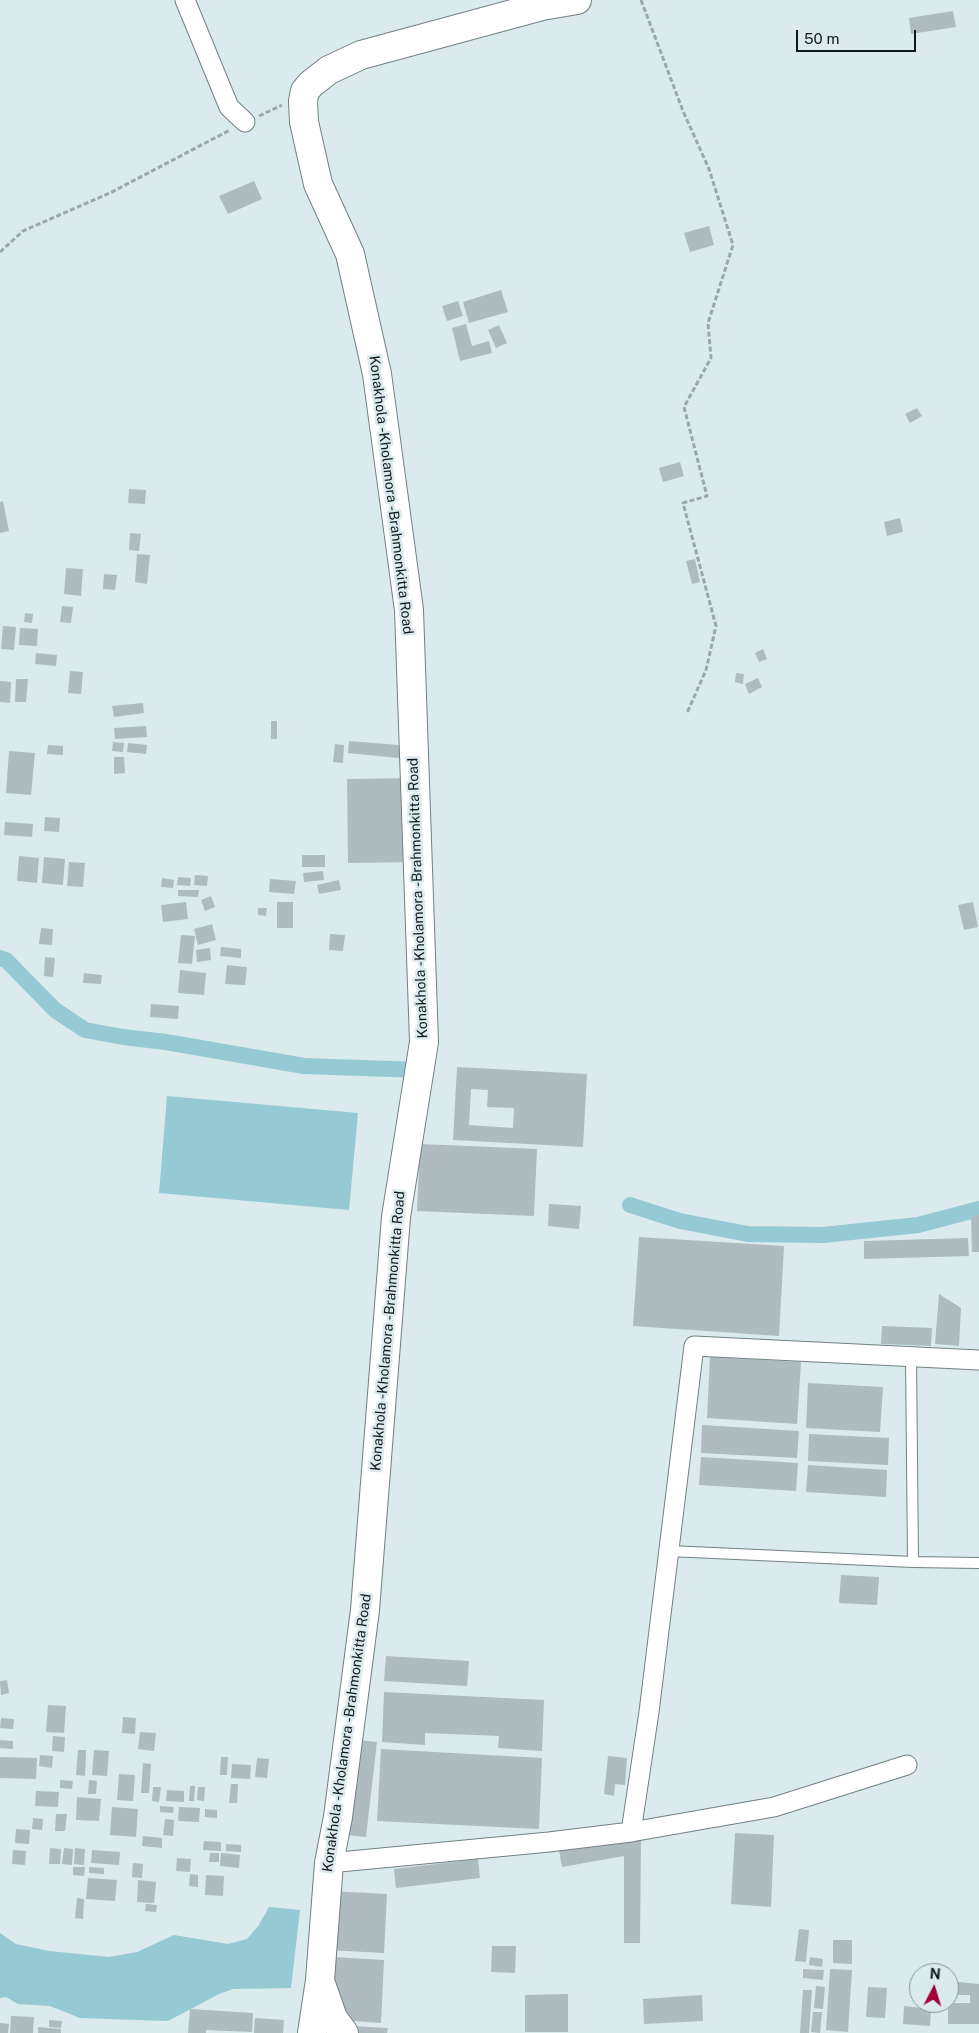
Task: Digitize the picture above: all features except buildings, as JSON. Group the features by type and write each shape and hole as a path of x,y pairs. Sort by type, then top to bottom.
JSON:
{"main road":[{"path":"311,84 329,70 361,55 542,6 577,0"},
{"name":"Konakhola -Kholamora -Brahmonkitta Road","path":"311,84 305,92 303,101 304,122 318,184 350,254 377,374 408,610 424,1042 396,1217 365,1610 338,1817 329,1863 320,1980 312,2033"},
{"path":"320,1980 332,2018 344,2033"}],"street":[{"path":"185,0 229,107 245,122"},
{"path":"631,1832 649,1712 694,1346 979,1360"},
{"path":"329,1863 550,1842 631,1832 774,1807 907,1765"}],"lane":[{"path":"911,1356 913,1562"},
{"path":"669,1552 979,1563"}],"path":[{"path":"641,0 683,111 709,169 733,246 708,323 711,358 684,407 707,496 683,503 716,626 706,670 687,713"},
{"path":"0,252 23,231 110,193 245,122 280,107 311,84"}],"water":[{"path":"167,1096 358,1113 349,1210 159,1193"},
{"path":"269,1907 300,1910 291,1988 233,1989 219,1994 168,2021 80,2018 50,2006 18,2004 6,1997 0,1998 0,1933 16,1944 49,1951 109,1957 137,1952 174,1935 228,1944 247,1939 259,1925"}],"waterway":[{"path":"0,958 6,960 55,1010 85,1030 304,1066 420,1070"},
{"path":"630,1205 680,1221 748,1234 823,1235 918,1225 979,1209"}]}
